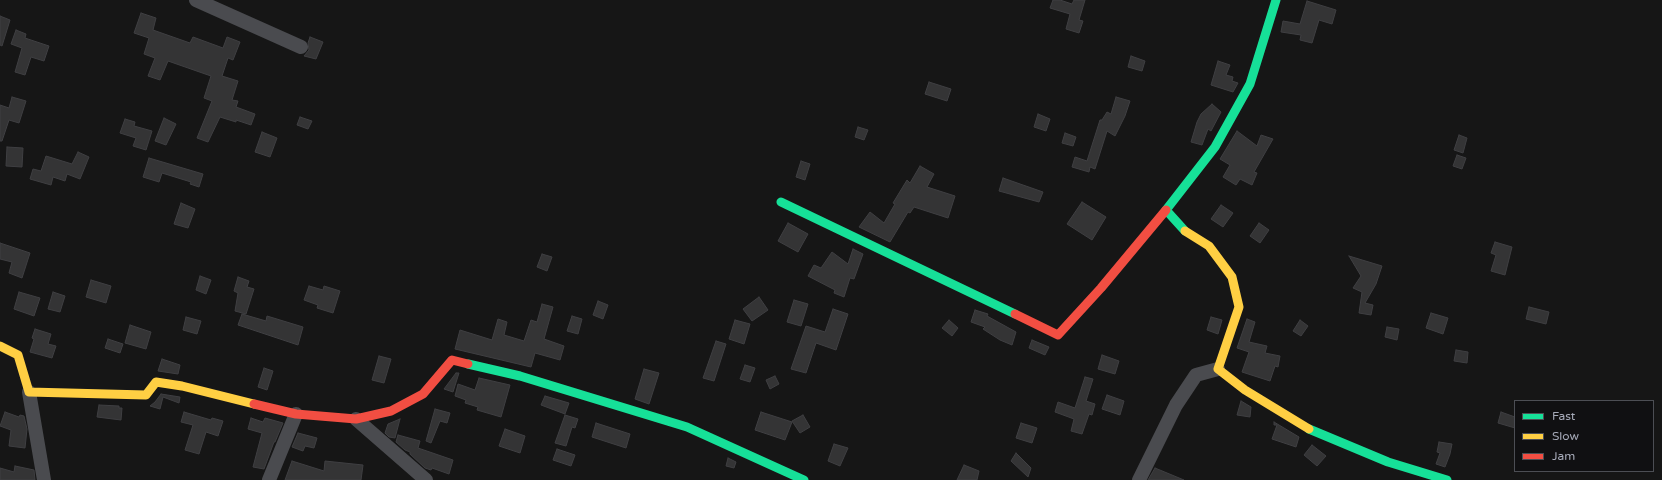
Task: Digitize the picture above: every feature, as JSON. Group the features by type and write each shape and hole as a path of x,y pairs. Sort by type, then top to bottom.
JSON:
{"street":[{"path":"196,0 301,47"},
{"path":"781,202 1058,335 1101,288 1166,210 1215,147 1250,84 1272,1"},
{"path":"1166,210 1182,229 1209,246 1232,277 1238,307 1218,369"},
{"path":"0,346 18,355 29,392 44,480"},
{"path":"29,392 146,395 156,382 182,386 296,414 356,419 392,411 423,394 452,360 520,376 687,427 804,480"},
{"path":"1139,480 1176,405 1196,375 1218,369"},
{"path":"1218,369 1245,390 1315,433 1388,462 1447,480"},
{"path":"269,480 296,414"},
{"path":"356,419 426,480"}],"building":[{"path":"1053,0 1060,0 1072,4 1074,0 1085,0 1079,20 1083,21 1079,33 1066,29 1070,14 1050,8"},
{"path":"1307,1 1336,10 1332,24 1319,20 1312,43 1300,40 1301,35 1281,32 1283,21 1300,24"},
{"path":"141,13 156,18 153,30 190,43 193,37 223,48 227,37 240,42 233,60 228,58 222,76 238,81 232,100 238,101 236,107 255,114 251,125 220,117 208,142 197,138 212,101 204,98 211,76 168,61 160,80 148,76 155,58 144,54 149,38 134,33"},
{"path":"0,16 10,20 2,46 0,45"},
{"path":"16,30 26,34 25,38 49,46 44,61 31,57 25,75 15,72 22,48 11,44"},
{"path":"310,37 323,42 316,59 304,56 309,50 308,43"},
{"path":"1131,56 1145,61 1142,71 1128,67"},
{"path":"1218,61 1230,65 1226,75 1233,77 1232,81 1238,83 1233,92 1211,85"},
{"path":"929,82 951,89 947,101 925,94"},
{"path":"12,97 26,101 19,123 9,120 2,141 0,141 0,105 9,108"},
{"path":"1116,97 1130,101 1125,116 1115,136 1107,131 1095,169 1090,167 1089,172 1072,167 1075,157 1087,161 1100,120 1102,120 1107,112 1111,114"},
{"path":"1212,104 1221,112 1211,131 1208,129 1202,145 1191,142 1201,114"},
{"path":"1038,114 1050,119 1046,131 1034,127"},
{"path":"300,117 312,121 308,129 297,125"},
{"path":"164,118 176,124 166,145 155,141"},
{"path":"125,119 135,122 134,126 152,131 146,150 133,146 136,138 120,133"},
{"path":"858,127 868,130 864,140 855,137"},
{"path":"1237,131 1257,146 1261,135 1273,139 1254,172 1257,173 1252,185 1240,179 1236,185 1223,177 1230,165 1220,159"},
{"path":"262,132 277,138 270,157 255,152"},
{"path":"1065,133 1076,137 1073,146 1062,143"},
{"path":"1459,135 1467,138 1463,153 1454,150"},
{"path":"7,147 23,148 22,167 6,166"},
{"path":"78,152 89,157 80,179 67,174 65,181 53,177 51,185 30,179 33,169 41,171 46,156 72,164"},
{"path":"1457,155 1466,158 1462,169 1453,166"},
{"path":"149,158 203,174 199,187 190,184 191,182 162,173 159,182 143,177"},
{"path":"801,161 810,164 805,180 796,177"},
{"path":"920,166 934,174 927,187 955,196 948,218 914,207 910,213 908,212 890,242 859,227 870,212 884,223 895,204 893,203 907,180 910,183"},
{"path":"1003,178 1043,192 1039,202 999,191"},
{"path":"1082,202 1106,217 1092,240 1067,224"},
{"path":"181,203 195,209 188,228 174,224"},
{"path":"1221,205 1233,213 1223,227 1211,219"},
{"path":"788,223 808,234 798,252 778,241"},
{"path":"1259,223 1269,230 1260,243 1250,236"},
{"path":"1495,242 1512,247 1505,275 1491,271 1496,255 1491,253"},
{"path":"0,243 30,253 22,278 9,273 12,262 0,259"},
{"path":"853,249 863,254 854,279 850,278 844,297 834,293 835,290 808,276 814,265 821,268 832,252 848,264"},
{"path":"542,254 552,257 547,271 537,267"},
{"path":"1349,256 1382,266 1376,284 1365,303 1373,305 1371,315 1359,313 1362,292 1353,288 1361,276"},
{"path":"200,276 211,280 206,294 196,290"},
{"path":"238,277 249,281 247,287 254,289 246,314 235,311 238,293 234,291"},
{"path":"91,280 111,286 106,303 86,297"},
{"path":"309,286 323,290 324,286 340,291 333,313 317,308 318,305 304,300"},
{"path":"19,292 40,298 34,316 14,309"},
{"path":"53,292 65,296 60,312 48,309"},
{"path":"759,297 768,310 752,321 743,309"},
{"path":"794,300 808,304 801,326 787,322"},
{"path":"598,301 608,305 603,319 593,315"},
{"path":"542,304 553,307 544,339 564,346 560,360 535,353 531,367 455,349 460,330 492,340 498,319 507,322 504,335 524,341 531,320 537,322"},
{"path":"1529,307 1549,312 1546,324 1526,319"},
{"path":"833,309 848,314 836,350 816,343 806,373 791,369 806,326 825,332"},
{"path":"975,310 988,314 987,316 1016,332 1012,345 1000,340 983,329 985,327 971,322"},
{"path":"1431,313 1448,318 1443,334 1426,328"},
{"path":"242,314 266,321 267,316 303,327 298,345 238,325"},
{"path":"572,316 582,319 578,334 567,331"},
{"path":"186,317 201,321 197,334 183,330"},
{"path":"1211,317 1222,320 1218,334 1207,330"},
{"path":"1247,319 1255,322 1249,342 1267,346 1265,353 1280,356 1278,367 1275,366 1270,381 1242,372 1249,352 1237,348"},
{"path":"735,320 750,324 744,344 729,339"},
{"path":"949,320 958,328 952,336 942,328"},
{"path":"1300,320 1308,326 1301,336 1293,331"},
{"path":"130,325 151,332 146,349 125,343"},
{"path":"1387,327 1399,329 1397,340 1385,337"},
{"path":"35,329 51,334 48,344 56,346 52,358 30,352"},
{"path":"108,339 123,344 120,353 105,348"},
{"path":"1032,340 1049,347 1045,355 1029,348"},
{"path":"716,341 726,344 714,381 703,378"},
{"path":"1456,350 1468,352 1467,363 1454,361"},
{"path":"1102,355 1119,361 1115,374 1098,369"},
{"path":"379,356 391,359 384,383 372,380"},
{"path":"162,359 180,365 178,374 158,371"},
{"path":"745,365 755,368 750,382 740,379"},
{"path":"264,368 273,371 267,390 258,387"},
{"path":"644,369 659,373 649,404 635,399"},
{"path":"456,373 459,373 453,392 444,389"},
{"path":"775,376 779,384 770,389 766,380"},
{"path":"1085,377 1093,379 1086,401 1095,404 1092,415 1089,414 1082,434 1071,431 1074,419 1055,412 1058,402 1075,408"},
{"path":"479,378 510,385 501,417 477,410 478,407 465,403 466,400 455,396 458,384 475,390"},
{"path":"161,394 180,397 179,403 163,397 160,409 150,406"},
{"path":"1107,395 1124,401 1120,415 1102,409"},
{"path":"545,396 569,403 565,414 541,405"},
{"path":"1241,401 1251,407 1250,417 1237,415"},
{"path":"99,405 119,406 119,408 122,408 121,420 97,417"},
{"path":"435,409 450,413 447,423 440,421 431,443 426,441"},
{"path":"5,412 19,417 20,415 24,416 27,429 25,448 9,446 11,430 0,426"},
{"path":"184,412 211,420 212,418 223,421 218,436 206,432 199,454 185,450 193,425 181,422"},
{"path":"761,412 792,422 785,440 755,430"},
{"path":"1501,412 1514,417 1514,428 1498,423"},
{"path":"565,415 578,419 575,428 572,427 566,446 555,443"},
{"path":"803,415 810,427 800,433 792,421"},
{"path":"251,418 263,422 265,418 283,423 264,469 253,467 262,433 248,429"},
{"path":"400,419 395,438 389,437 385,433 388,424"},
{"path":"1274,422 1299,437 1296,447 1272,439 1277,425 1274,425"},
{"path":"596,423 630,434 626,448 592,437"},
{"path":"1021,423 1037,428 1032,443 1016,438"},
{"path":"505,429 525,436 520,453 499,446"},
{"path":"298,433 317,438 314,448 305,446 303,451 292,447"},
{"path":"398,435 420,441 418,448 453,460 449,474 432,468 431,470 425,468 410,454 410,452 405,450 396,442"},
{"path":"1439,442 1452,444 1445,467 1436,464 1440,453 1437,452"},
{"path":"834,444 848,448 840,466 828,461"},
{"path":"1312,445 1326,456 1317,466 1304,455"},
{"path":"557,449 575,455 571,466 553,460"},
{"path":"1016,453 1031,468 1028,477 1011,461"},
{"path":"728,458 736,462 734,468 726,466"},
{"path":"292,461 324,471 325,461 363,465 361,480 285,480"},
{"path":"964,465 979,471 977,480 957,480"},
{"path":"15,466 34,470 35,480 0,480 0,468 14,472"},
{"path":"1155,468 1184,480 1148,480"}],"traffic: fast":[{"path":"1185,231 1166,210 1215,147 1250,84 1276,0"},
{"path":"781,202 1015,314"},
{"path":"468,364 520,376 687,427 804,480"},
{"path":"1309,429 1388,462 1447,480"}],"traffic: slow":[{"path":"1185,231 1209,246 1232,277 1239,307 1218,369 1245,390 1309,429"},
{"path":"0,346 18,355 29,392 146,395 156,382 182,386 254,404"}],"traffic: jam":[{"path":"1015,314 1058,335 1101,288 1166,210"},
{"path":"254,404 296,414 356,419 391,411 423,394 452,360 468,364"}]}
